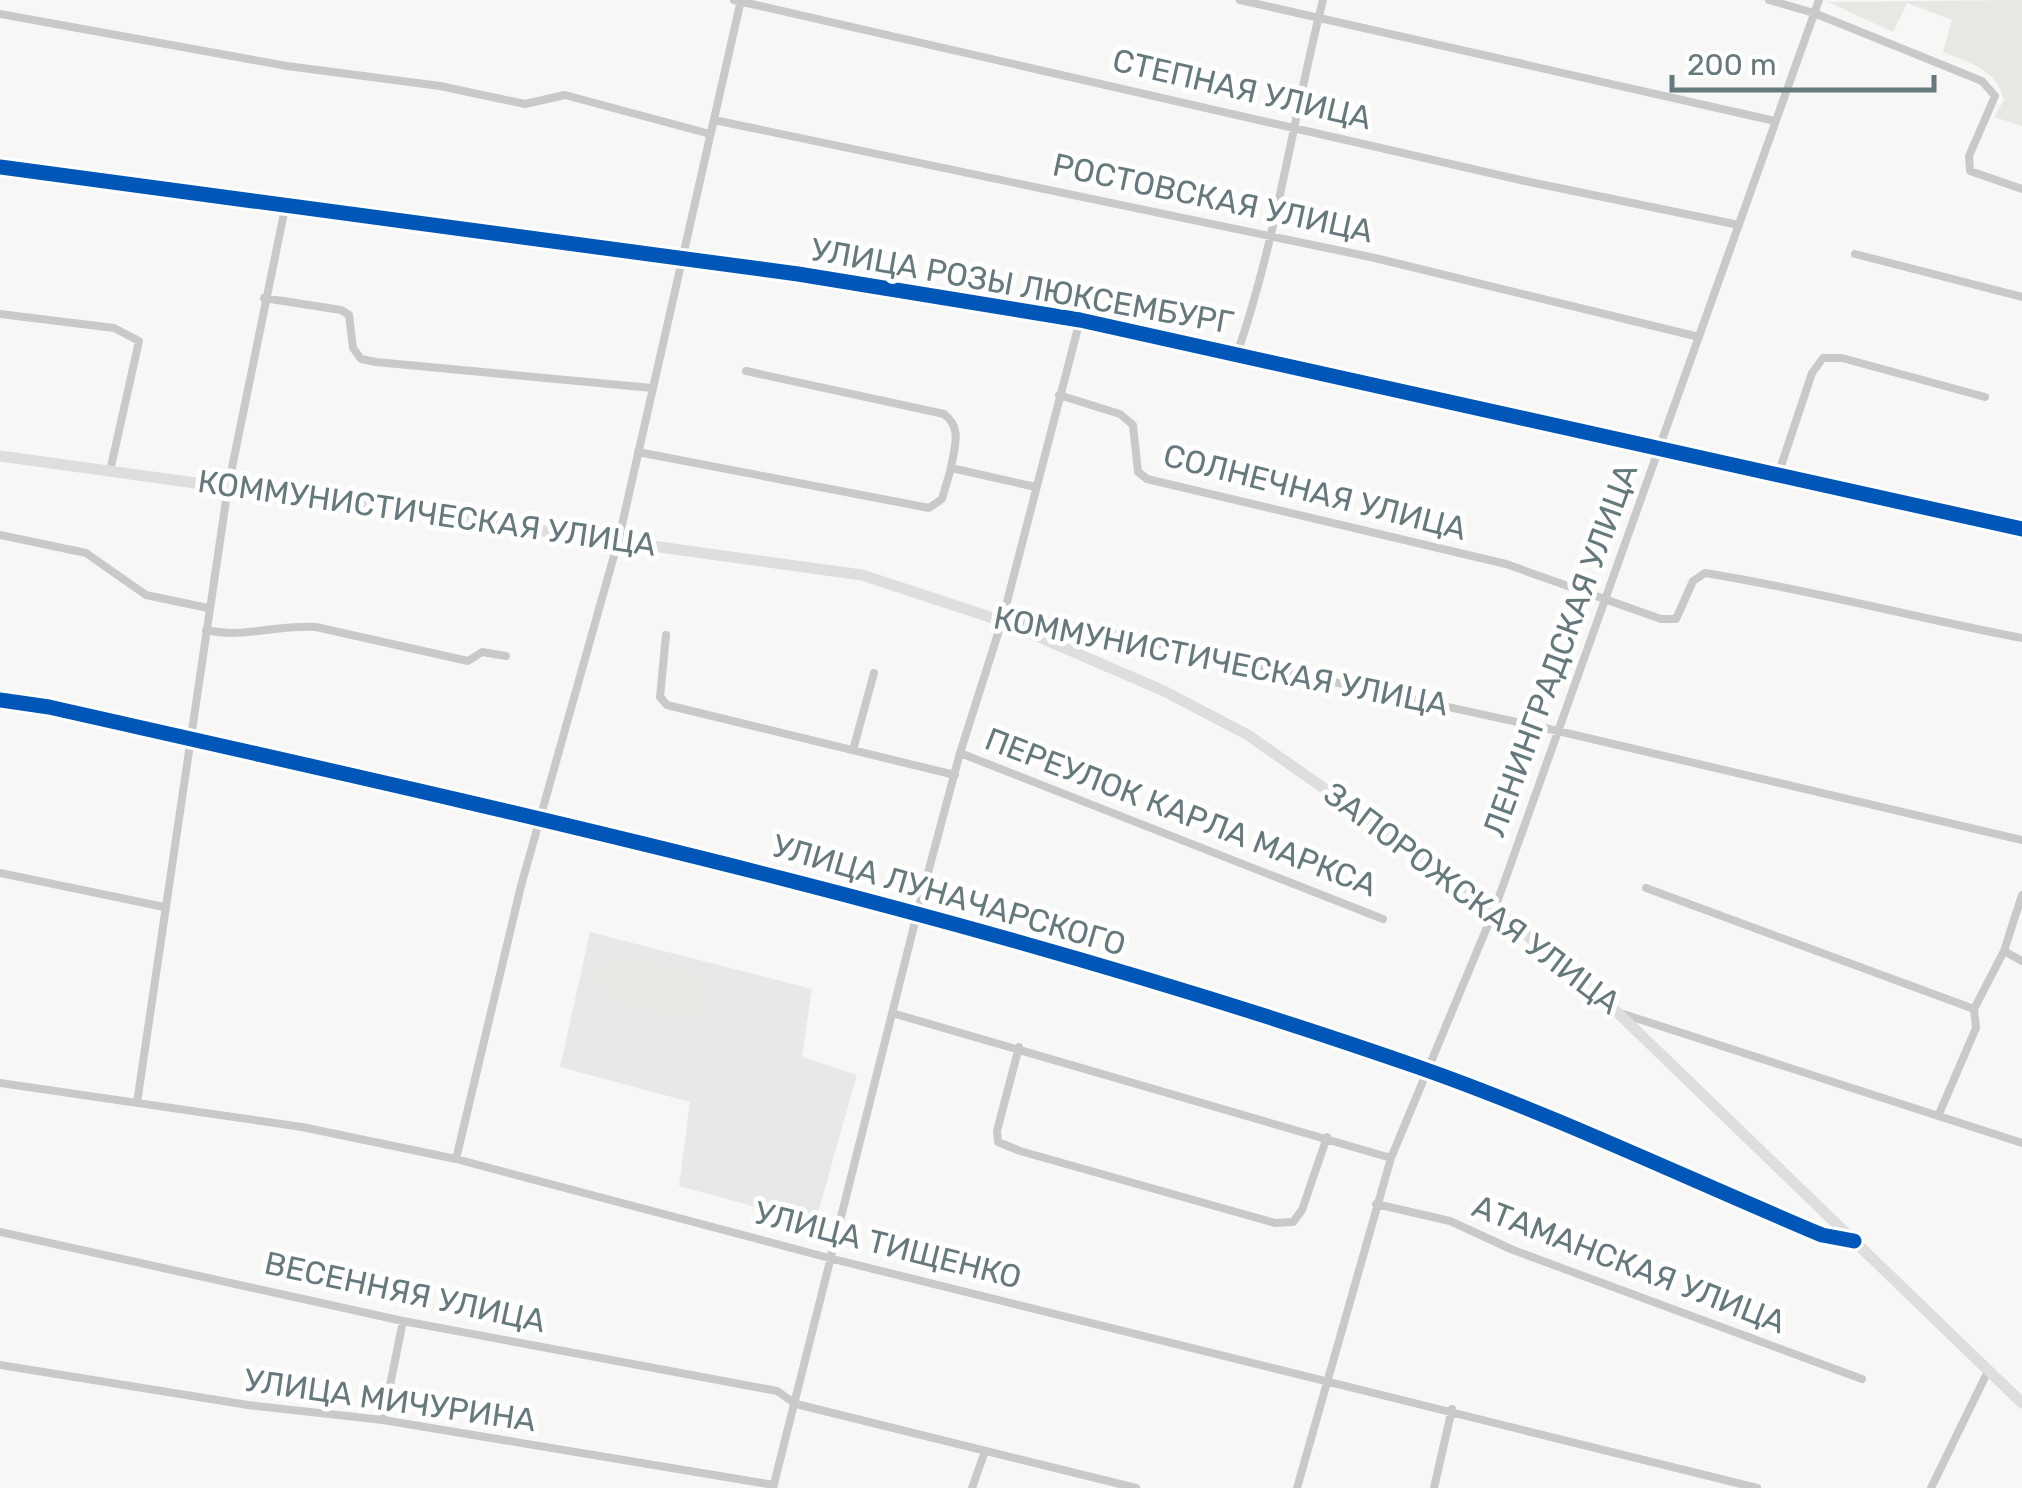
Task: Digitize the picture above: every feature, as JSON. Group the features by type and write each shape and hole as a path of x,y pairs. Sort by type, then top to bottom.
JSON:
{"main road":[{"name":"КОММУНИСТИЧЕСКАЯ УЛИЦА","path":"0,456 619,538 862,575 1002,621"},
{"name":"ЗАПОРОЖСКАЯ УЛИЦА","path":"1002,621 1164,691 1248,735 1495,908 1616,1011"},
{"name":"УЛИЦА ЛУНАЧАРСКОГО","path":"1616,1011 2022,1402"}],"street":[{"path":"456,1159 521,886 619,538 739,0"},
{"name":"СТЕПНАЯ УЛИЦА","path":"739,0 1739,224"},
{"path":"1240,0 1775,121"},
{"path":"1238,351 1270,236 1323,0"},
{"path":"1769,0 1814,13 1982,81 1995,96 1969,156 1970,171 2022,189"},
{"name":"ЛЕНИНГРАДСКАЯ УЛИЦА","path":"1296,1488 1391,1158 1424,1069 1495,908 1819,0"},
{"path":"0,14 287,66 440,86 525,104 565,95 710,134"},
{"name":"РОСТОВСКАЯ УЛИЦА","path":"714,120 1270,236 1699,336"},
{"name":"УЛИЦА РОЗЫ ЛЮКСЕМБУРГ","path":"0,167 284,208 682,258 1080,320 1238,351 1658,450 2022,528"},
{"path":"137,1104 208,608 284,208"},
{"path":"1855,254 2022,297"},
{"path":"264,298 341,310 349,316 354,348 361,359 652,388"},
{"path":"0,314 114,328 139,342 110,471"},
{"path":"773,1486 954,775 1002,621 1080,320"},
{"path":"1778,475 1812,373 1823,358 1842,358 1985,397"},
{"path":"638,452 928,508 942,498 957,432 954,421 944,414 746,371"},
{"name":"СОЛНЕЧНАЯ УЛИЦА","path":"1060,395 1120,414 1133,425 1138,472 1147,480 1506,564 1603,600"},
{"path":"950,468 1036,487"},
{"path":"0,535 86,553 146,595 208,608"},
{"path":"1603,600 1661,620 1676,619 1694,581 1705,573 1786,586 2022,638"},
{"name":"КОММУНИСТИЧЕСКАЯ УЛИЦА","path":"1002,621 1046,621 1091,629 1558,730 2022,840"},
{"path":"206,630 248,635 294,625 468,661 482,652 506,656"},
{"path":"666,635 660,698 668,705 954,775"},
{"path":"853,750 874,673"},
{"name":"УЛИЦА ЛУНАЧАРСКОГО","path":"0,700 188,738 713,858 1172,986 1424,1069 1822,1235 1854,1241"},
{"name":"ПЕРЕУЛОК КАРЛА МАРКСА","path":"960,753 1383,919"},
{"path":"0,874 164,907"},
{"path":"1646,888 1974,1009"},
{"path":"1939,1114 1976,1028 1974,1009 2004,950 2022,895"},
{"path":"2004,950 2022,961"},
{"name":"ЗАПОРОЖСКАЯ УЛИЦА","path":"1616,1011 2022,1142"},
{"path":"892,1013 1328,1136 1391,1158"},
{"path":"1019,1047 996,1131 998,1142 1020,1151 1275,1223 1293,1222 1302,1210 1328,1136"},
{"name":"УЛИЦА ТИЩЕНКО","path":"0,1083 302,1127 456,1159 833,1259 1756,1488"},
{"name":"АТАМАНСКАЯ УЛИЦА","path":"1376,1204 1450,1222 1513,1250 1862,1379"},
{"name":"ВЕСЕННЯЯ УЛИЦА","path":"0,1232 403,1322 777,1390 796,1404 1136,1488"},
{"path":"383,1420 403,1322"},
{"name":"УЛИЦА МИЧУРИНА","path":"0,1365 248,1405 383,1420 773,1486"},
{"path":"1930,1488 1989,1370"},
{"path":"1434,1488 1452,1410"},
{"path":"972,1488 985,1450"}],"shaded area":[{"path":"2022,0 2022,126 1994,117 2004,100 1988,74 1943,52 1952,20 1907,3 1893,32 1828,2"},
{"path":"590,932 812,989 802,1057 857,1075 815,1223 679,1186 690,1102 560,1067"},
{"path":"621,956 694,975 709,990 706,1010 687,1019 610,999 599,985 599,974 606,962"}],"cycle path":[{"path":"0,167 798,274 1080,320 2022,529"},
{"path":"0,700 49,707 567,825 910,912 1080,960 1418,1067 1571,1126 1822,1235 1854,1241"}]}
